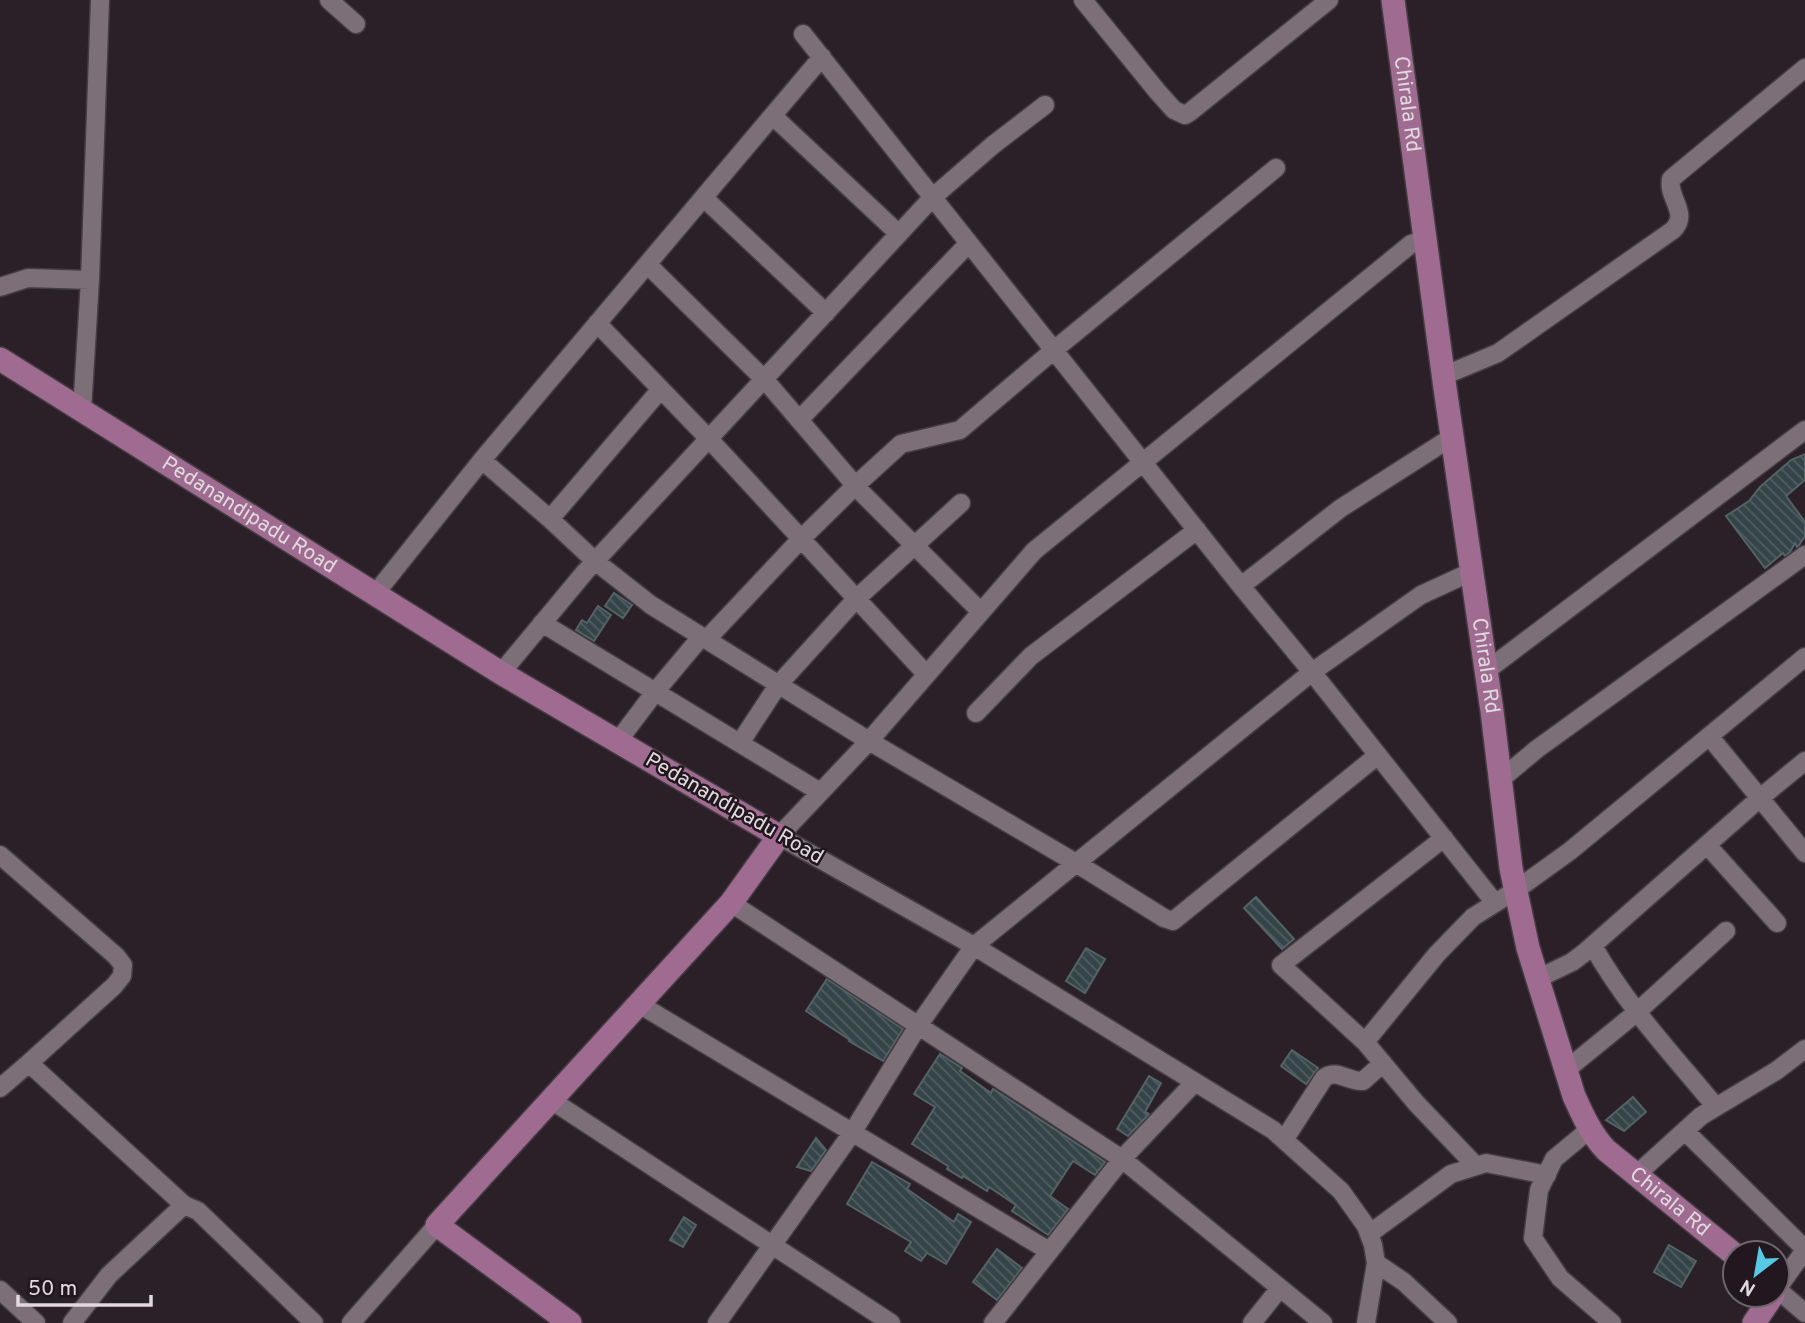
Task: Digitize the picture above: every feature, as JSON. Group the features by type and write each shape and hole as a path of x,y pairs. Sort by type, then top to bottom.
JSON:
{"main road":[{"name":"Chirala Rd","path":"1393,0 1511,868 1528,948 1574,1096 1595,1138 1606,1150 1721,1244"},
{"name":"Pedanandipadu Road","path":"0,359 501,673 779,835"},
{"path":"570,1323 437,1225 731,903 779,835"}],"street":[{"path":"82,411 90,280 100,0"},
{"path":"329,0 356,24"},
{"path":"1083,0 1157,91 1174,110 1185,115 1329,0"},
{"path":"803,34 1495,902"},
{"path":"375,594 482,460 822,57"},
{"path":"1443,376 1498,353 1673,230 1680,221 1680,215 1670,186 1671,179 1805,68"},
{"path":"501,673 595,561 933,197 1045,105"},
{"path":"773,116 899,234"},
{"path":"618,741 655,692 703,639 856,485 901,444 960,430 1276,168"},
{"path":"705,198 825,313"},
{"path":"779,835 869,741 1034,551 1412,244 1425,240"},
{"path":"799,420 969,243"},
{"path":"648,265 765,380 856,485 980,611"},
{"path":"0,287 28,278 90,280"},
{"path":"597,323 709,439 926,674"},
{"path":"550,519 661,388"},
{"path":"1486,671 1805,430"},
{"path":"1241,586 1341,508 1452,437"},
{"path":"482,460 595,561 651,605 869,741 1173,921 1378,755"},
{"path":"740,743 778,685 856,599 961,503"},
{"path":"976,713 1031,656 1197,530"},
{"path":"1501,779 1538,749 1805,555"},
{"path":"717,1323 852,1133 918,1026 974,946 1312,671 1421,595 1471,572"},
{"path":"542,623 820,792"},
{"path":"1365,1042 1437,954 1472,917 1516,890 1570,851 1805,657"},
{"path":"1709,736 1805,853"},
{"path":"1537,979 1572,962 1593,946 1805,761"},
{"name":"Pedanandipadu Road","path":"779,835 974,946 1273,1130 1341,1191 1366,1226 1376,1263 1366,1323"},
{"path":"1444,838 1281,965 1365,1042 1416,1103 1476,1166"},
{"path":"1707,845 1777,923"},
{"path":"0,855 123,965 122,975 114,986 0,1088"},
{"path":"731,903 1122,1159 1323,1323"},
{"path":"1566,1070 1637,1012 1726,931"},
{"path":"1593,946 1616,985 1716,1107"},
{"path":"639,1004 1049,1251"},
{"path":"1636,1175 1701,1116 1776,1071 1805,1049"},
{"path":"29,1063 184,1205 198,1211 314,1323"},
{"path":"1284,1140 1328,1074 1335,1073 1354,1081 1363,1081 1383,1063"},
{"path":"993,1323 1122,1159 1195,1082"},
{"path":"551,1100 891,1323"},
{"path":"1590,1129 1555,1159 1539,1190 1533,1238 1560,1278 1612,1323"},
{"path":"1685,1130 1805,1250 1791,1270"},
{"path":"1369,1234 1451,1174 1486,1163 1547,1175"},
{"path":"72,1323 109,1275 184,1205"},
{"path":"351,1323 437,1225"},
{"path":"1376,1263 1404,1282 1448,1323"},
{"path":"1252,1323 1280,1288"},
{"path":"0,1290 36,1323"},
{"path":"1791,1301 1805,1313"}],"building":[{"path":"1805,454 1805,480 1786,496 1805,522 1805,536 1797,547 1795,543 1790,552 1785,556 1783,553 1765,568 1726,516 1749,501 1760,487 1791,460"},
{"path":"614,593 632,605 623,618 605,606"},
{"path":"598,606 611,615 594,641 576,630 582,620 587,623"},
{"path":"1256,897 1294,939 1282,949 1244,908"},
{"path":"1086,948 1105,959 1085,993 1066,981"},
{"path":"827,979 903,1029 883,1061 806,1011"},
{"path":"1292,1050 1318,1068 1306,1084 1281,1066"},
{"path":"940,1054 962,1068 960,1071 991,1093 993,1089 1105,1162 1095,1175 1073,1161 1050,1196 1068,1209 1048,1235 1012,1211 1016,1205 989,1187 987,1191 963,1176 962,1178 912,1144 935,1107 914,1094"},
{"path":"1149,1076 1161,1083 1145,1112 1149,1114 1128,1136 1117,1129"},
{"path":"1633,1097 1646,1112 1624,1131 1606,1120"},
{"path":"816,1138 826,1150 811,1171 797,1167"},
{"path":"872,1162 910,1184 907,1189 954,1222 958,1214 971,1222 946,1264 927,1253 921,1261 905,1251 911,1242 847,1204"},
{"path":"684,1217 696,1225 683,1247 670,1240"},
{"path":"1669,1245 1696,1261 1681,1287 1654,1272"},
{"path":"997,1249 1022,1268 997,1300 973,1282"}]}
